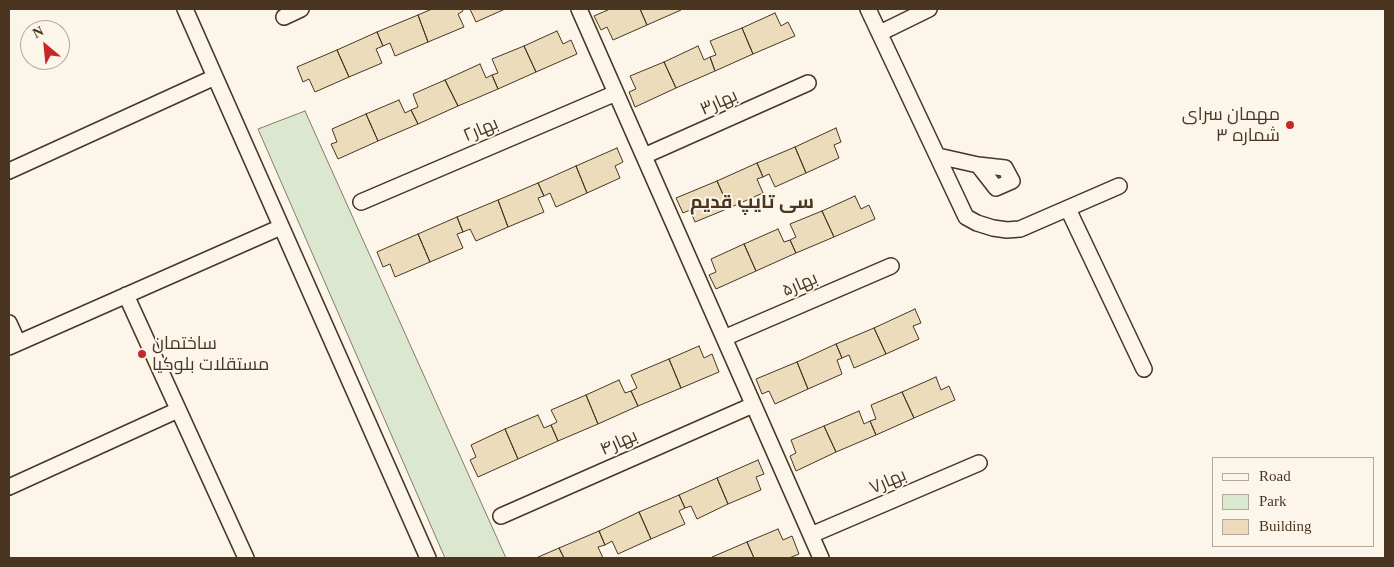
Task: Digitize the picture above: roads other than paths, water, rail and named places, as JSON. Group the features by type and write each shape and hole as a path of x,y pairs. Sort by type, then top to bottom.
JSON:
{"street":[{"path":"184,9 428,558"},
{"path":"284,16 301,9"},
{"path":"579,9 821,558"},
{"path":"868,9 966,217 993,228 1020,229 1119,186"},
{"path":"880,33 908,13 929,9"},
{"path":"9,172 215,77"},
{"name":"بهار۳","path":"644,156 808,83"},
{"name":"بهار۲","path":"361,202 616,93"},
{"path":"938,156 978,165"},
{"path":"1068,209 1144,369"},
{"path":"9,323 13,345 281,227"},
{"name":"بهار۵","path":"724,338 891,266"},
{"path":"126,295 246,558"},
{"name":"بهار۴","path":"500,516 753,405"},
{"path":"9,487 178,410"},
{"name":"بهار۷","path":"811,535 979,463"}],"place":[{"name":"مهمان سرای شماره ۳","path":"1290,125"},
{"name":"ساختمان مستقلات بلوکیا","path":"142,354"}],"district":[{"name":"سی تایپ قدیم","path":"752,203"}]}
